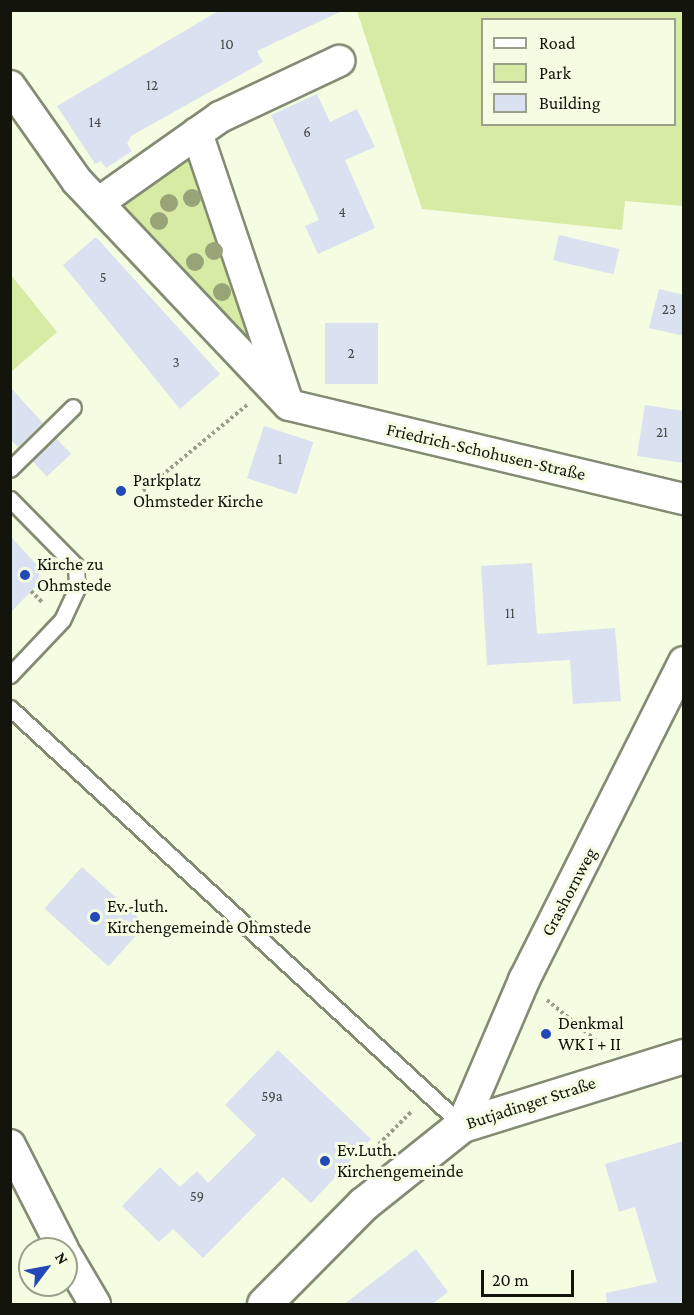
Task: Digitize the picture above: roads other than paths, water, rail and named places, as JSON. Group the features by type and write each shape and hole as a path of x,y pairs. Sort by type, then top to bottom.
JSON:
{"street":[{"path":"98,203 197,133 339,60"},
{"path":"10,86 98,203 280,395"},
{"path":"197,133 280,395"},
{"name":"Friedrich-Schohusen-Straße","path":"280,395 684,499"},
{"name":"Grashornweg","path":"462,1125 524,980 684,662"},
{"name":"Butjadinger Straße","path":"264,1305 363,1204 462,1125 684,1056"},
{"path":"10,1145 57,1237"},
{"path":"78,1276 95,1305"}],"lane":[{"path":"10,469 73,408"},
{"path":"10,498 76,566 77,588 62,620 10,675"},
{"path":"10,708 462,1125"}],"place":[{"name":"Parkplatz Ohmsteder Kirche","path":"121,491"},
{"name":"Kirche zu Ohmstede","path":"25,575"},
{"name":"Ev.-luth. Kirchengemeinde Ohmstede","path":"95,917"},
{"name":"Denkmal WK I + II","path":"546,1034"},
{"name":"Ev.Luth. Kirchengemeinde","path":"325,1161"}]}
